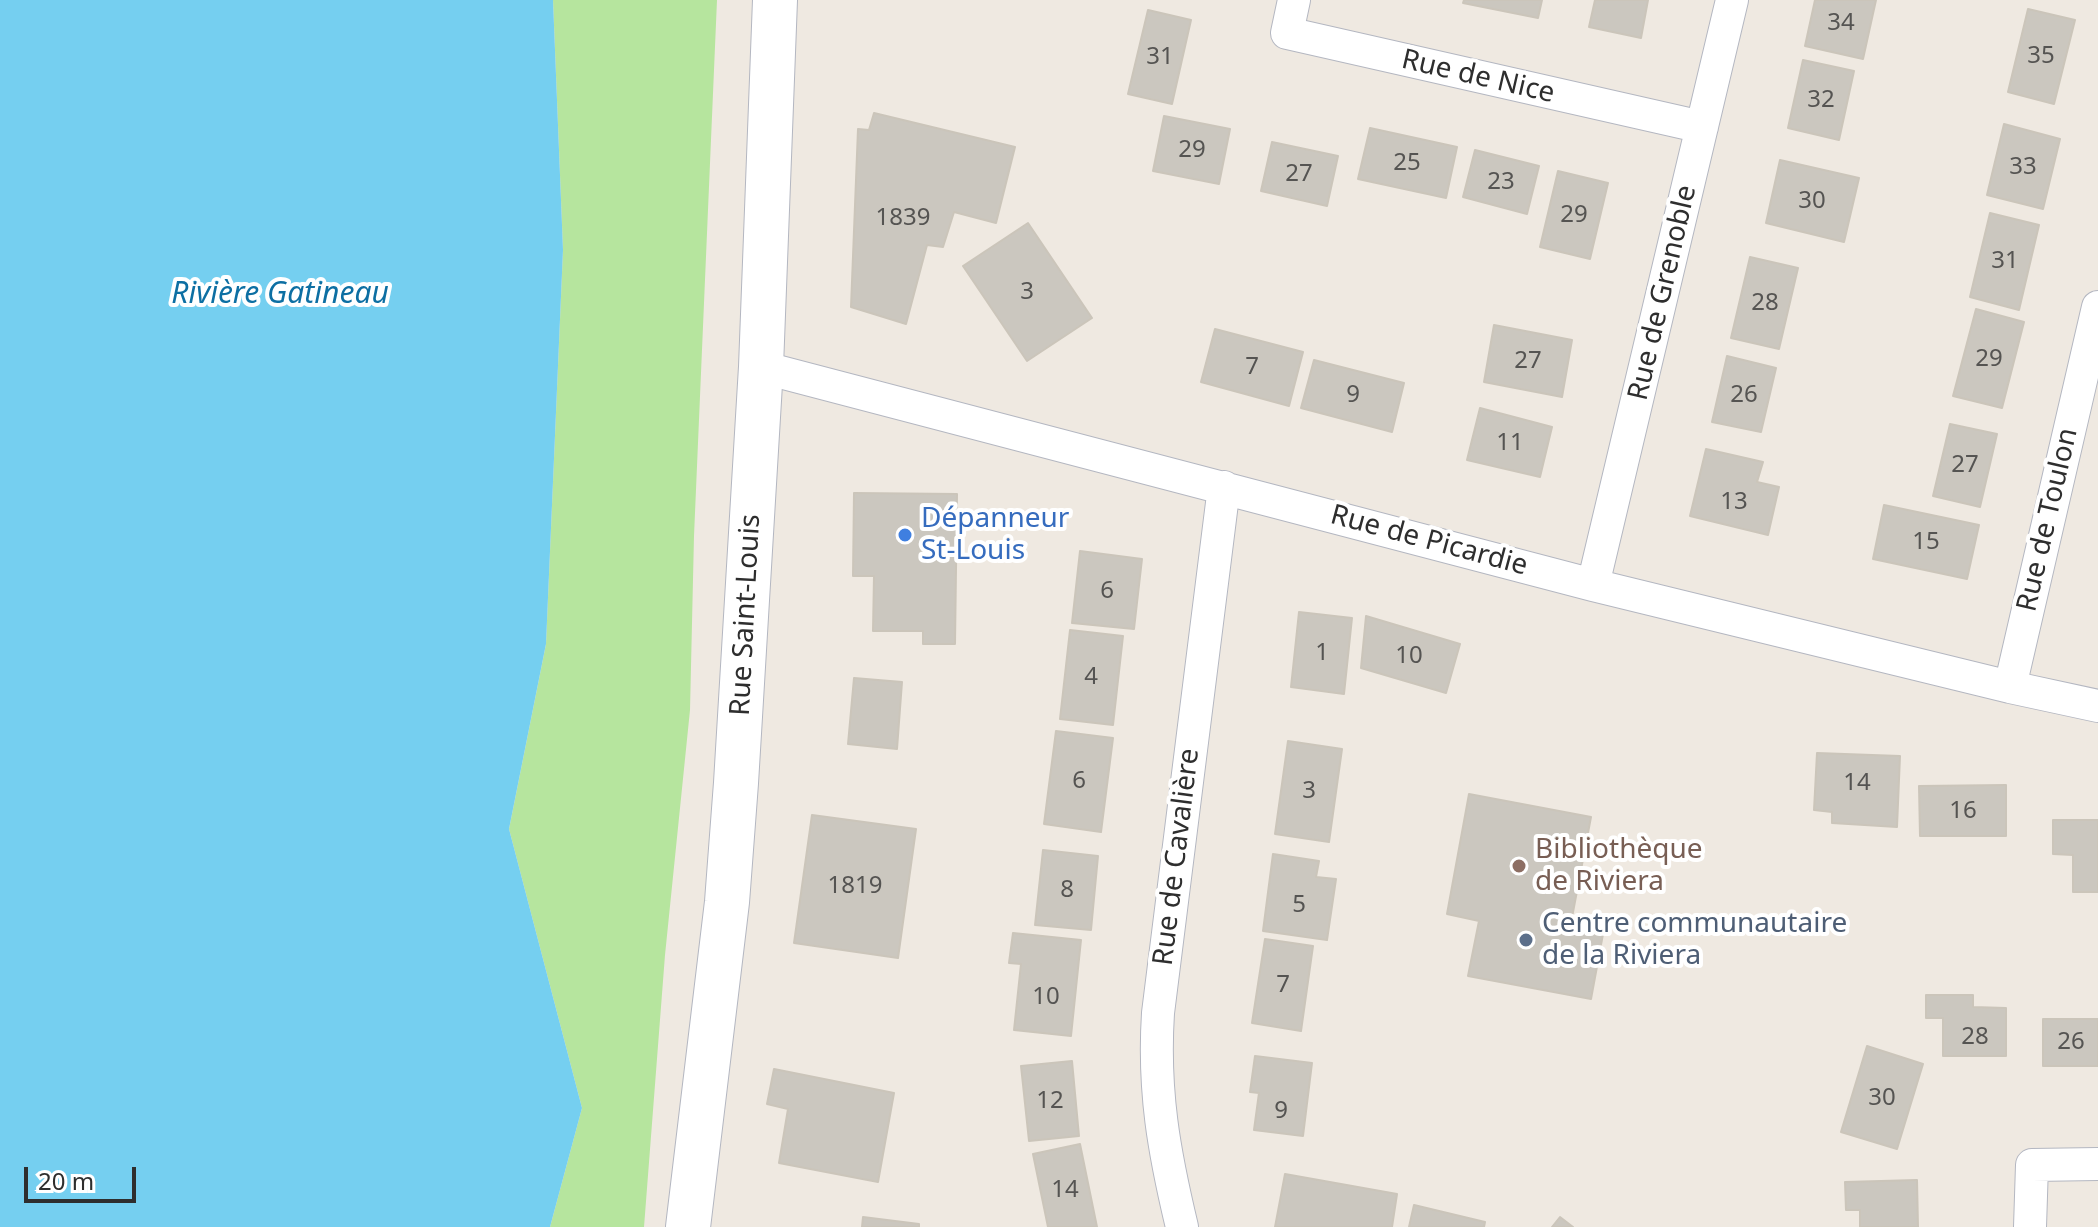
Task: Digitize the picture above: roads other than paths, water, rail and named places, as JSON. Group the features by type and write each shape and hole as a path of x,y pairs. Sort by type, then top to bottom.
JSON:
{"main road":[{"name":"Rue Saint-Louis","path":"688,1227 727,902 761,367 775,0"}],"street":[{"name":"Rue de Nice","path":"1294,0 1287,33 1702,127"},
{"name":"Rue de Grenoble","path":"1593,585 1732,0"},
{"name":"Rue de Toulon","path":"2010,687 2098,307"},
{"name":"Rue de Picardie","path":"761,367 1593,585 2098,706"},
{"name":"Rue de Cavalière","path":"1182,1227 1164,1151 1158,1105 1156,1044 1224,487"},
{"path":"2030,1227 2032,1165 2098,1164"}],"water":[{"name":"Rivière Gatineau","path":"0,0 553,0 563,250 546,644 509,829 582,1108 550,1227 0,1227"}],"place":[{"name":"Dépanneur St-Louis","path":"905,535"},
{"name":"Bibliothèque de Riviera","path":"1519,866"},
{"name":"Centre communautaire de la Riviera","path":"1526,940"}]}
